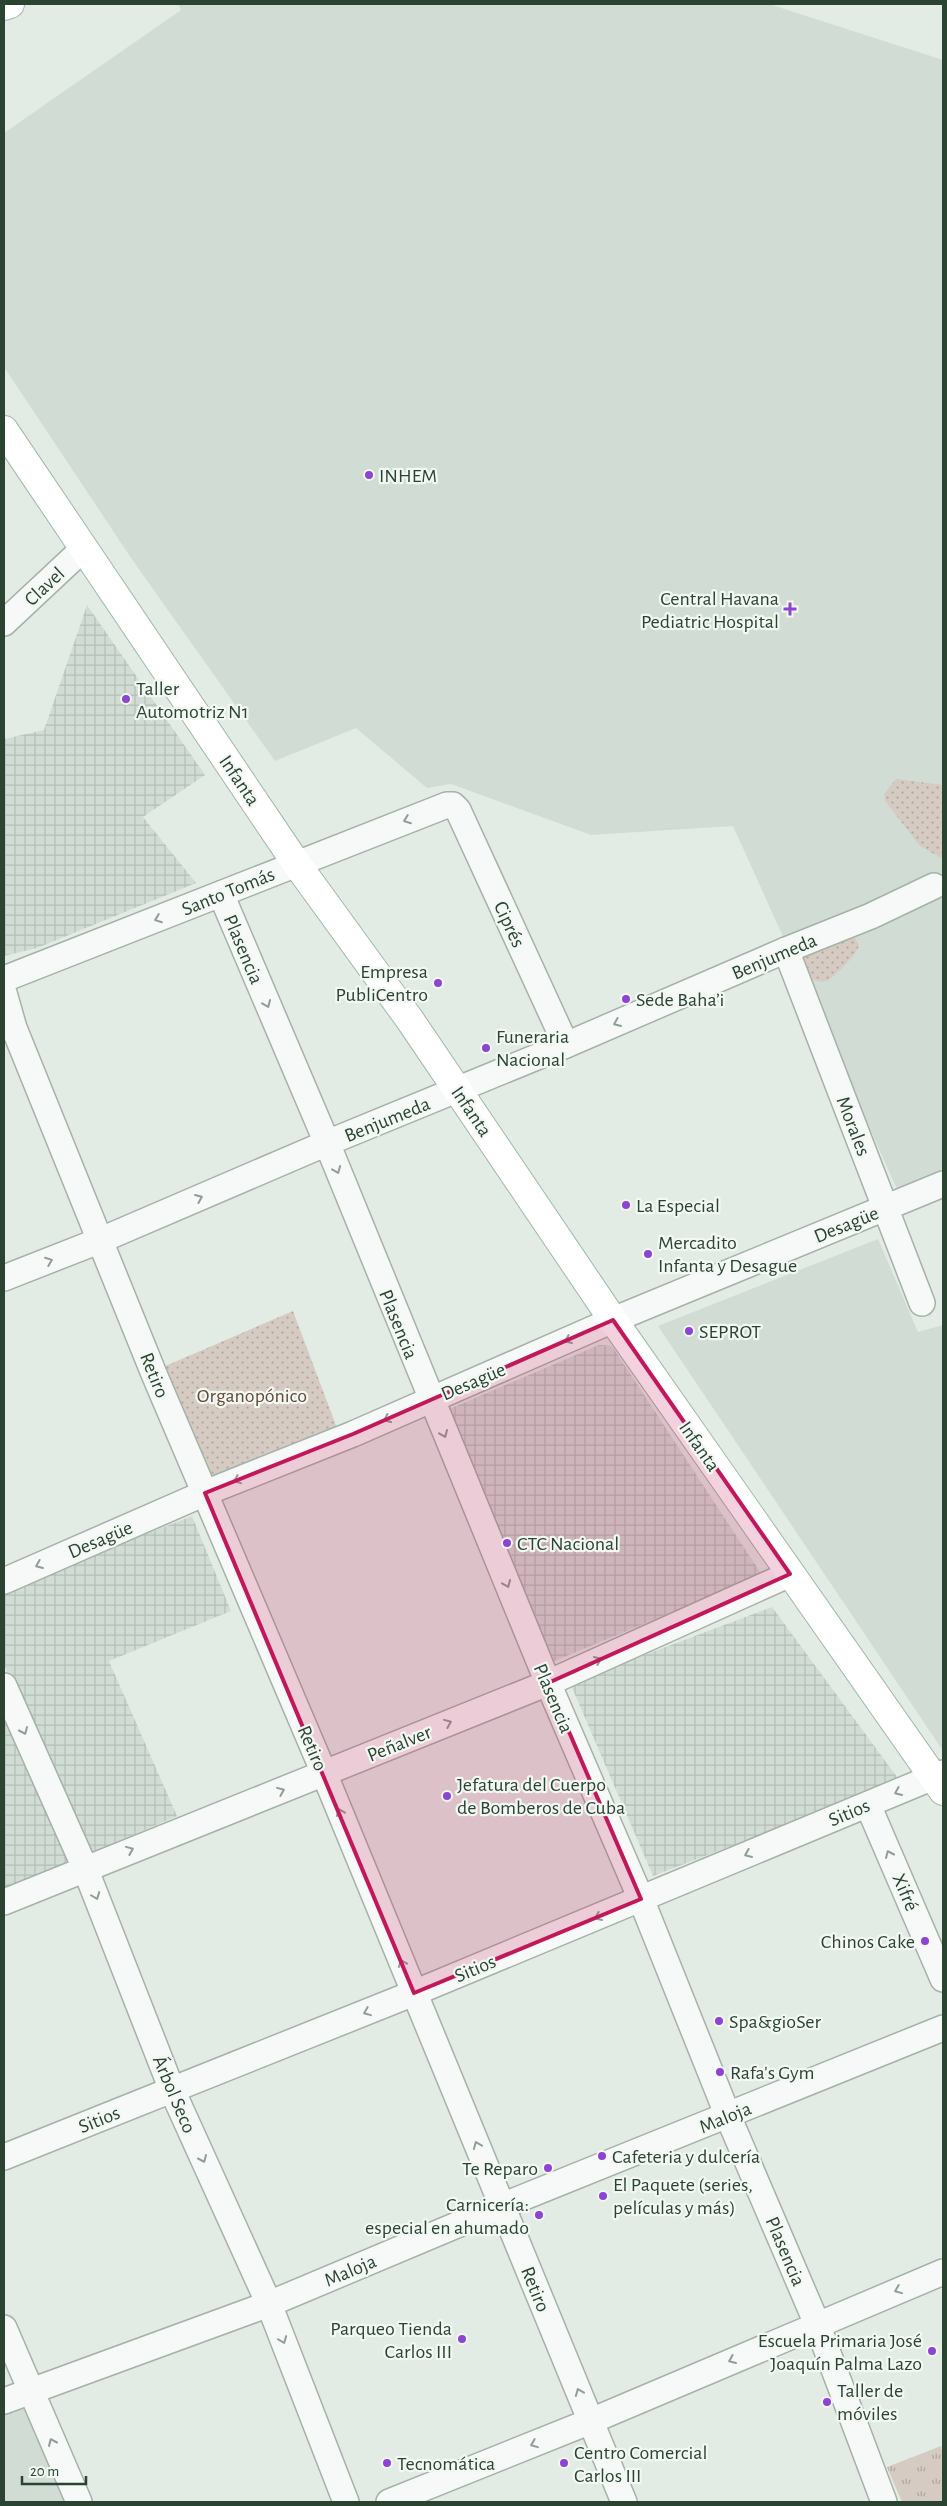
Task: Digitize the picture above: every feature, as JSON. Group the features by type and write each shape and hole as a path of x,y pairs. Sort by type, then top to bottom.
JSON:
{"main road":[{"path":"4,6 10,4"},
{"name":"Infanta","path":"4,430 296,863 410,1020 613,1320 790,1574 940,1780"}],"street":[{"name":"Clavel","path":"4,623 83,549"},
{"name":"Santo Tomás","path":"4,979 296,863 447,805 453,805"},
{"name":"Ciprés","path":"453,805 458,810 566,1045"},
{"name":"Benjumeda","path":"4,1278 101,1240 566,1045 786,950 871,916 934,886"},
{"name":"Plasencia","path":"221,894 327,1144 548,1683 641,1899 728,2116 817,2324 884,2502"},
{"name":"Morales","path":"786,950 922,1303"},
{"name":"Retiro","path":"4,993 14,1028 154,1374 324,1774 624,2502"},
{"name":"Desagüe","path":"4,1581 205,1493 353,1434 613,1320 943,1184"},
{"name":"Peñalver","path":"4,1902 548,1683 790,1574"},
{"name":"Árbol Seco","path":"4,1686 85,1868 172,2090 268,2304 346,2502"},
{"name":"Sitios","path":"4,2157 414,1993 868,1805 940,1780"},
{"name":"Xifré","path":"868,1805 943,1979"},
{"name":"Maloja","path":"4,2402 268,2304 502,2206 943,2028"},
{"path":"389,2502 591,2421 943,2272"},
{"path":"4,2328 30,2393 79,2502"}],"highlighted area":[{"path":"613,1320 790,1574 548,1683 641,1899 414,1993 205,1493 353,1434"}],"shaded area":[{"path":"178,4 769,4 943,60 943,1169 897,1189 733,826 591,835 451,784 427,788 356,728 275,761 131,558 4,367 4,133 181,10"},
{"path":"87,605 205,775 143,817 196,883 37,948 4,956 4,739 44,730"},
{"path":"878,1239 918,1332 943,1325 943,1751 658,1326"},
{"path":"599,1345 612,1346 762,1575 552,1662 447,1410"},
{"path":"192,1516 231,1611 109,1661 177,1816 87,1855 4,1665 4,1590"},
{"path":"772,1607 900,1781 653,1876 570,1683"},
{"path":"4,1717 71,1868 4,1896"},
{"path":"26,2407 68,2502 4,2502 4,2414"}],"green space":[{"path":"896,779 943,785 943,859 920,846 885,801 884,794"},
{"path":"848,937 855,938 859,945 846,964 826,981 810,979 801,959"},
{"name":"Organopónico","path":"293,1311 337,1428 208,1478 163,1367"},
{"path":"941,2446 943,2454 943,2502 902,2502 887,2467"}],"place":[{"name":"INHEM","path":"369,475"},
{"name":"Central Havana Pediatric Hospital","path":"790,609"},
{"name":"Taller Automotriz N1","path":"126,699"},
{"name":"Empresa PubliCentro","path":"438,983"},
{"name":"Sede Baha’i","path":"626,999"},
{"name":"Funeraria Nacional","path":"486,1048"},
{"name":"La Especial","path":"626,1205"},
{"name":"Mercadito Infanta y Desague","path":"648,1254"},
{"name":"SEPROT","path":"689,1331"},
{"name":"CTC Nacional","path":"507,1543"},
{"name":"Jefatura del Cuerpo de Bomberos de Cuba","path":"447,1796"},
{"name":"Chinos Cake","path":"925,1941"},
{"name":"Spa&gioSer","path":"719,2021"},
{"name":"Rafa's Gym","path":"720,2072"},
{"name":"Cafeteria y dulcería","path":"602,2156"},
{"name":"Te Reparo","path":"548,2168"},
{"name":"El Paquete (series, películas y más)","path":"603,2196"},
{"name":"Carnicería: especial en ahumado","path":"539,2215"},
{"name":"Parqueo Tienda Carlos III","path":"462,2339"},
{"name":"Escuela Primaria José Joaquín Palma Lazo","path":"932,2351"},
{"name":"Taller de móviles","path":"827,2402"},
{"name":"Tecnomática","path":"387,2463"},
{"name":"Centro Comercial Carlos III","path":"564,2463"}]}
